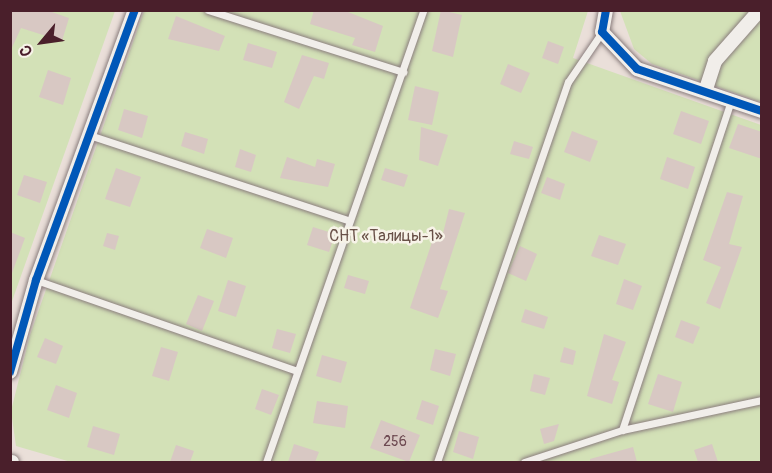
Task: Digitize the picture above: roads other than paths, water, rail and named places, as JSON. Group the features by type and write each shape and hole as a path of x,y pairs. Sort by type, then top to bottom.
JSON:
{"street":[{"path":"10,372 36,280 135,10"},
{"path":"606,10 602,32 637,69 706,89 762,111"},
{"path":"706,89 715,61 760,10"}],"lane":[{"path":"208,10 403,72"},
{"path":"266,462 295,370 403,72 423,10"},
{"path":"437,462 568,81 602,32"},
{"path":"622,430 732,98"},
{"path":"88,134 348,220"},
{"path":"36,280 295,370"},
{"path":"524,462 622,430 762,400"}],"park label":[{"name":"СНТ «Талицы-1»","path":"386,236"}]}
